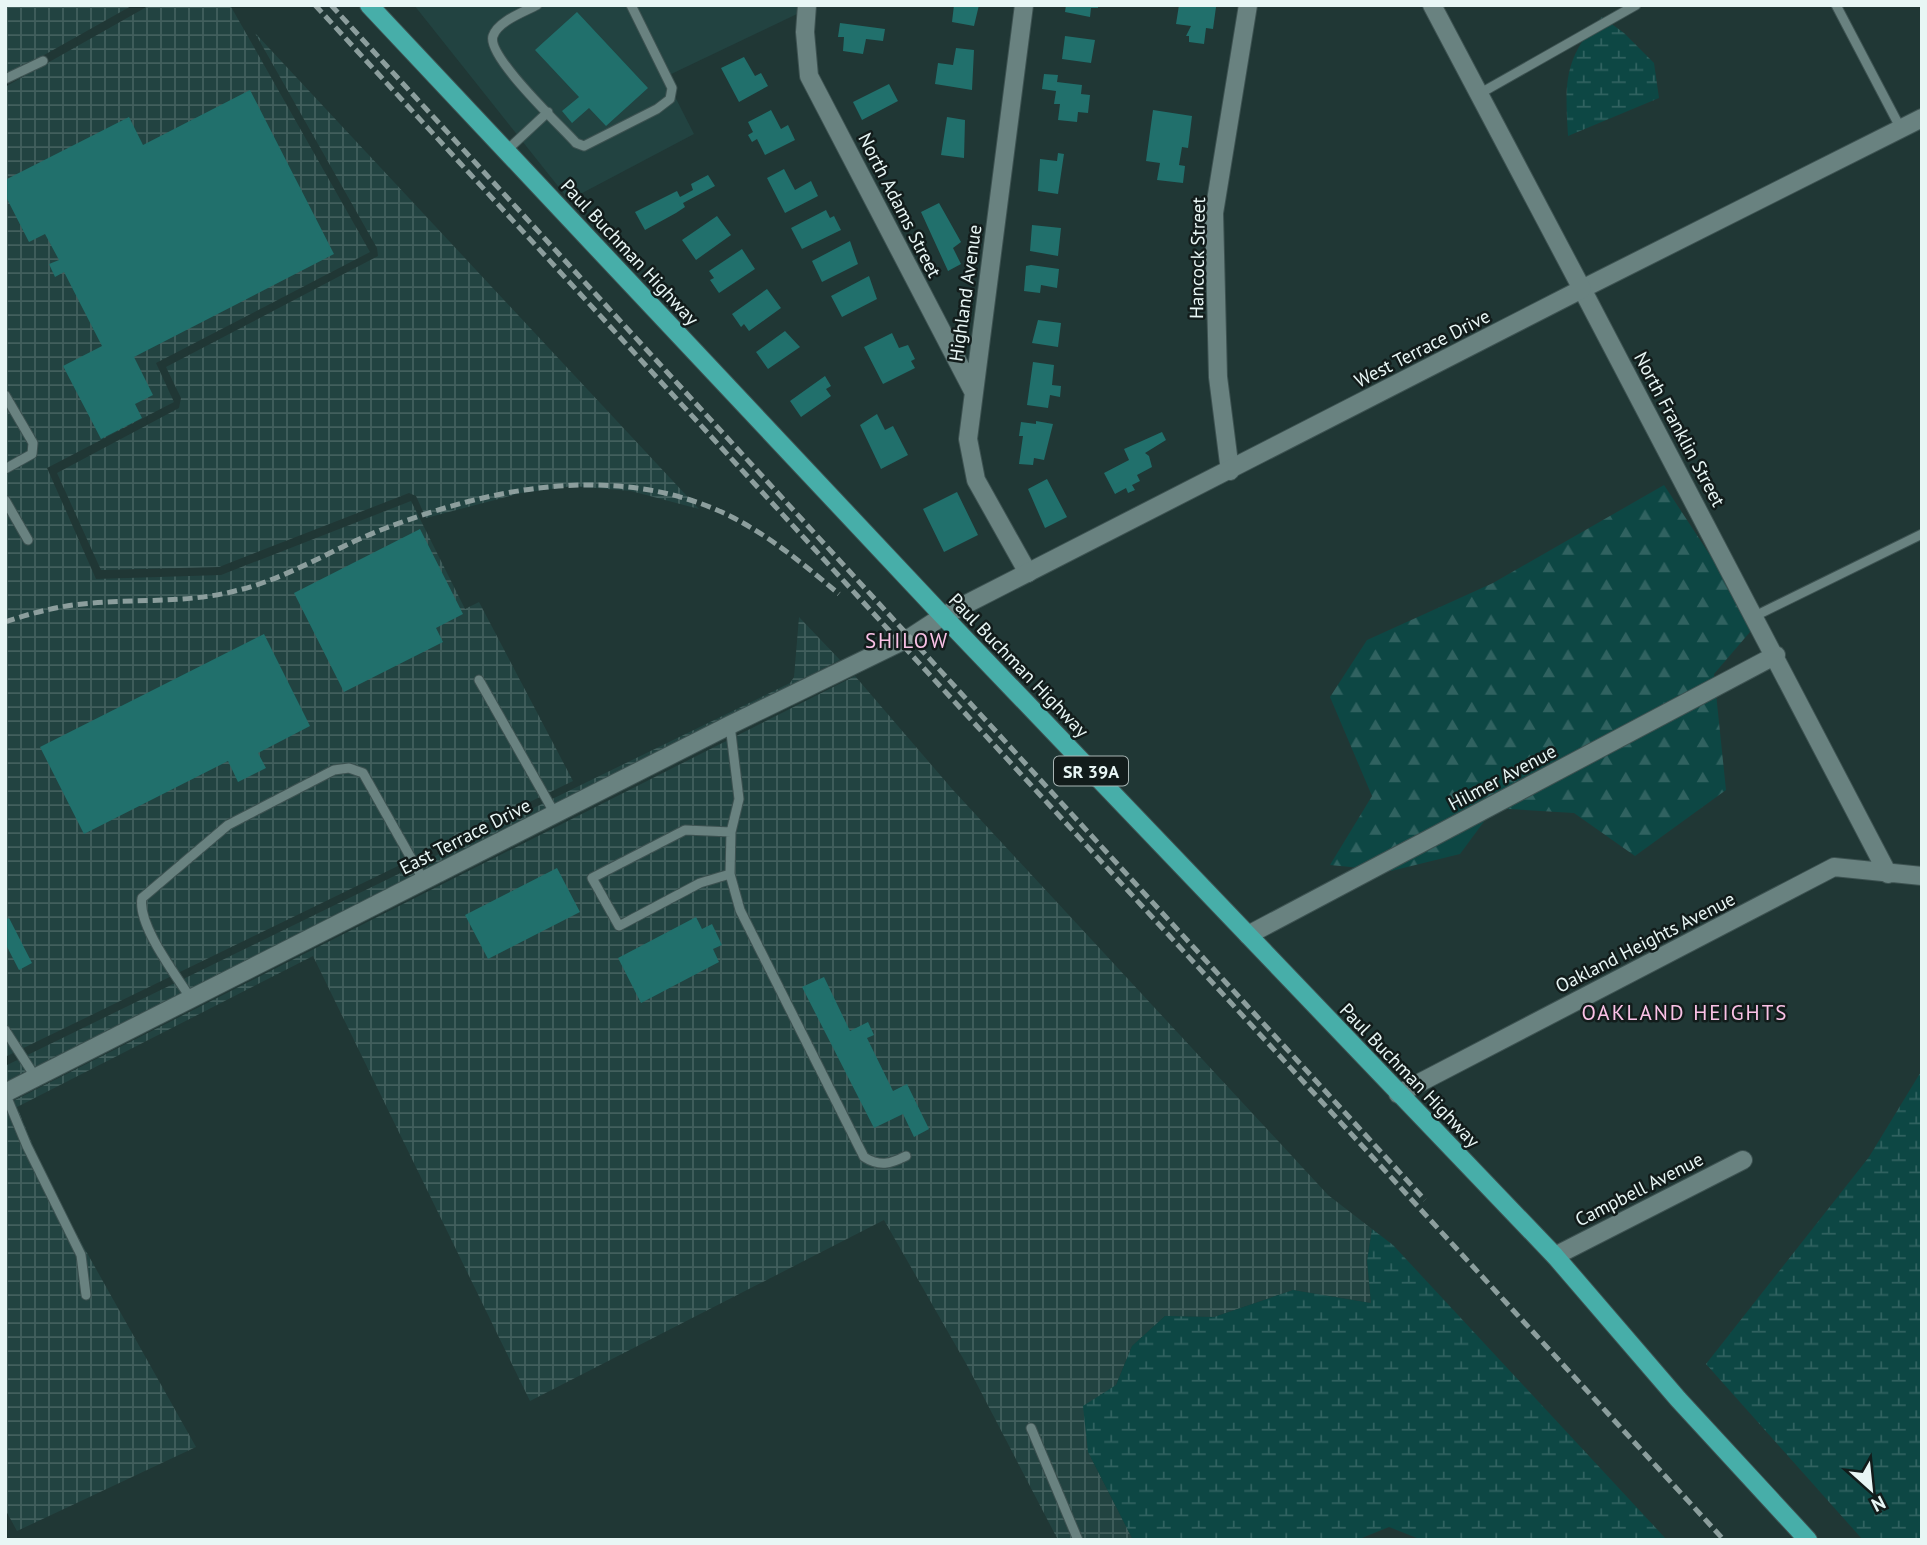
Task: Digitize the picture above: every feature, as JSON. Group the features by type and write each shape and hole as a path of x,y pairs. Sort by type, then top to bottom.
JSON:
{"main road":[{"name":"Paul Buchman Highway","path":"374,7 943,617 1555,1256 1678,1399 1808,1540"}],"street":[{"name":"North Adams Street","path":"807,5 805,32 809,76 973,391"},
{"name":"Highland Avenue","path":"1024,5 968,439 976,480 1028,573"},
{"name":"Hancock Street","path":"1230,471 1218,377 1214,214 1248,5"},
{"name":"North Franklin Street","path":"1432,5 1776,655 1888,874"},
{"name":"West Terrace Drive","path":"943,617 1922,118"},
{"name":"East Terrace Drive","path":"5,1093 730,725 911,637 943,617"},
{"name":"Hilmer Avenue","path":"1248,935 1776,655"},
{"name":"Oakland Heights Avenue","path":"1398,1094 1834,867 1922,876"},
{"name":"Campbell Avenue","path":"1555,1256 1742,1160"}],"lane":[{"path":"537,5 500,26 493,36 492,47 506,67 576,143 584,146 657,109 670,99 671,88 631,5"},
{"path":"1479,94 1636,5"},
{"path":"1836,5 1901,128"},
{"path":"5,79 43,61"},
{"path":"506,151 548,112"},
{"path":"5,394 33,443 32,454 5,469"},
{"path":"5,500 28,540"},
{"path":"1755,616 1922,534"},
{"path":"480,680 555,814"},
{"path":"730,725 739,799 731,832 730,874 740,910 864,1157 875,1164 889,1164 906,1156"},
{"path":"191,999 146,926 140,909 142,898 228,825 334,770 349,768 363,774 424,881"},
{"path":"730,874 700,883 619,926 592,878 685,830 731,832"},
{"path":"5,1030 36,1078"},
{"path":"5,1093 27,1146 81,1255 86,1295"},
{"path":"1031,1428 1078,1540"}],"shaded area":[{"path":"5,5 133,5 5,77"},
{"path":"150,5 230,5 370,252 156,363 174,402 47,468 96,579 221,575 411,501 465,609 479,602 573,781 5,1057 5,87"},
{"path":"414,5 798,5 797,14 665,77 694,134 569,200"},
{"path":"255,33 699,509 631,491 573,486 521,493 426,518 416,496 409,493 219,567 101,570 57,473 179,408 181,398 166,367 378,256 377,248"},
{"path":"799,617 840,660 5,1082 5,1066 790,683 794,677"},
{"path":"855,676 953,790 1328,1195 1372,1229 1367,1261 1371,1303 1293,1290 1214,1317 1165,1316 1132,1346 1088,1452 1133,1540 1058,1540 968,1367 884,1220 530,1401 313,956 17,1107 50,1187 196,1447 17,1531 5,1509 5,1105"}],"green space":[{"path":"1602,17 1624,33 1654,63 1659,98 1568,136 1569,72 1580,45"},
{"path":"1664,485 1756,625 1714,674 1726,790 1635,856 1574,813 1494,808 1460,854 1391,871 1330,865 1372,796 1330,697 1367,640 1493,583"},
{"path":"1922,1070 1922,1540 1863,1540 1706,1364 1869,1157"},
{"path":"1372,1229 1393,1245 1667,1540 1422,1540 1389,1527 1357,1540 1133,1540 1088,1452 1083,1406 1116,1385 1132,1346 1165,1316 1214,1317 1293,1290 1371,1303 1367,1261"}],"building":[{"path":"954,5 979,5 974,26 952,22"},
{"path":"1066,5 1098,5 1098,8 1091,8 1090,17 1065,12"},
{"path":"1179,5 1216,7 1213,29 1206,28 1204,44 1189,42 1189,36 1186,36 1191,26 1176,24"},
{"path":"577,12 648,88 606,126 589,108 572,123 562,111 579,97 535,50"},
{"path":"840,23 885,29 883,41 866,39 863,54 843,51 844,37 838,37"},
{"path":"1065,36 1095,40 1091,63 1062,59"},
{"path":"956,48 974,50 972,90 935,84 938,63 953,65"},
{"path":"744,57 755,76 761,73 768,86 739,102 721,68"},
{"path":"1044,74 1058,75 1057,82 1082,85 1081,94 1090,95 1088,113 1078,112 1077,122 1058,120 1060,104 1054,104 1056,91 1042,89"},
{"path":"889,84 898,101 862,120 853,102"},
{"path":"250,90 334,254 134,357 153,395 135,404 142,418 101,439 63,366 102,346 64,272 55,277 49,264 59,260 45,234 29,242 5,195 5,180 129,117 143,145"},
{"path":"771,110 781,129 788,125 795,140 765,155 757,139 752,142 748,135 753,132 748,122"},
{"path":"1153,110 1192,116 1188,148 1182,147 1179,165 1185,166 1183,183 1157,180 1160,163 1146,161"},
{"path":"947,117 965,120 964,158 941,155"},
{"path":"1058,153 1064,154 1058,194 1038,191 1040,159 1057,161"},
{"path":"784,169 795,190 811,181 818,196 785,213 767,178"},
{"path":"708,175 715,186 683,203 685,207 645,230 635,212 677,191 680,197 693,190 691,184"},
{"path":"939,203 961,242 953,248 961,264 948,271 921,212"},
{"path":"826,210 830,218 834,216 841,230 802,249 791,228"},
{"path":"717,216 731,235 696,260 682,240"},
{"path":"1032,225 1061,228 1058,256 1030,251"},
{"path":"850,241 858,264 822,282 812,261"},
{"path":"742,249 755,269 719,293 710,280 714,278 709,271"},
{"path":"1026,266 1059,269 1057,288 1041,285 1040,293 1024,291"},
{"path":"869,276 877,299 842,317 831,296"},
{"path":"767,289 781,308 749,331 744,324 741,327 732,314"},
{"path":"1038,320 1061,323 1058,347 1032,343"},
{"path":"785,331 800,347 768,369 756,352"},
{"path":"892,333 899,348 908,345 915,359 911,361 915,368 883,384 864,347"},
{"path":"1033,362 1054,365 1052,385 1061,386 1060,397 1050,395 1048,408 1027,405"},
{"path":"825,376 831,386 826,389 831,396 801,417 790,401"},
{"path":"877,414 885,430 893,426 908,455 881,469 860,425"},
{"path":"1036,421 1053,424 1044,460 1034,458 1033,465 1019,464 1023,436 1019,436 1021,422 1036,424"},
{"path":"1162,432 1166,440 1145,453 1149,456 1152,467 1137,475 1140,481 1132,485 1135,490 1128,493 1126,488 1115,494 1104,473 1129,460 1124,449"},
{"path":"1047,479 1067,517 1045,528 1028,489"},
{"path":"957,492 978,535 944,552 923,509"},
{"path":"420,529 463,614 436,628 443,642 344,692 294,593"},
{"path":"264,634 310,726 258,753 266,768 238,782 228,761 84,834 40,747"},
{"path":"557,868 580,912 488,959 465,915"},
{"path":"696,917 702,929 712,924 722,945 713,949 719,962 641,1003 618,958"},
{"path":"9,918 32,963 19,970 5,943 5,920"},
{"path":"824,977 850,1031 868,1022 874,1035 867,1038 893,1091 907,1084 929,1129 914,1137 903,1114 874,1128 802,987"}],"railway":[{"path":"315,5 1724,1540"},
{"path":"331,5 1425,1200"},
{"path":"5,622 71,605 182,599 235,591 275,578 367,536 426,514 509,493 593,485 635,488 676,496 717,510 766,537 839,594"}],"district":[{"name":"SHILOW","path":"907,640"},
{"name":"OAKLAND HEIGHTS","path":"1685,1012"}]}
